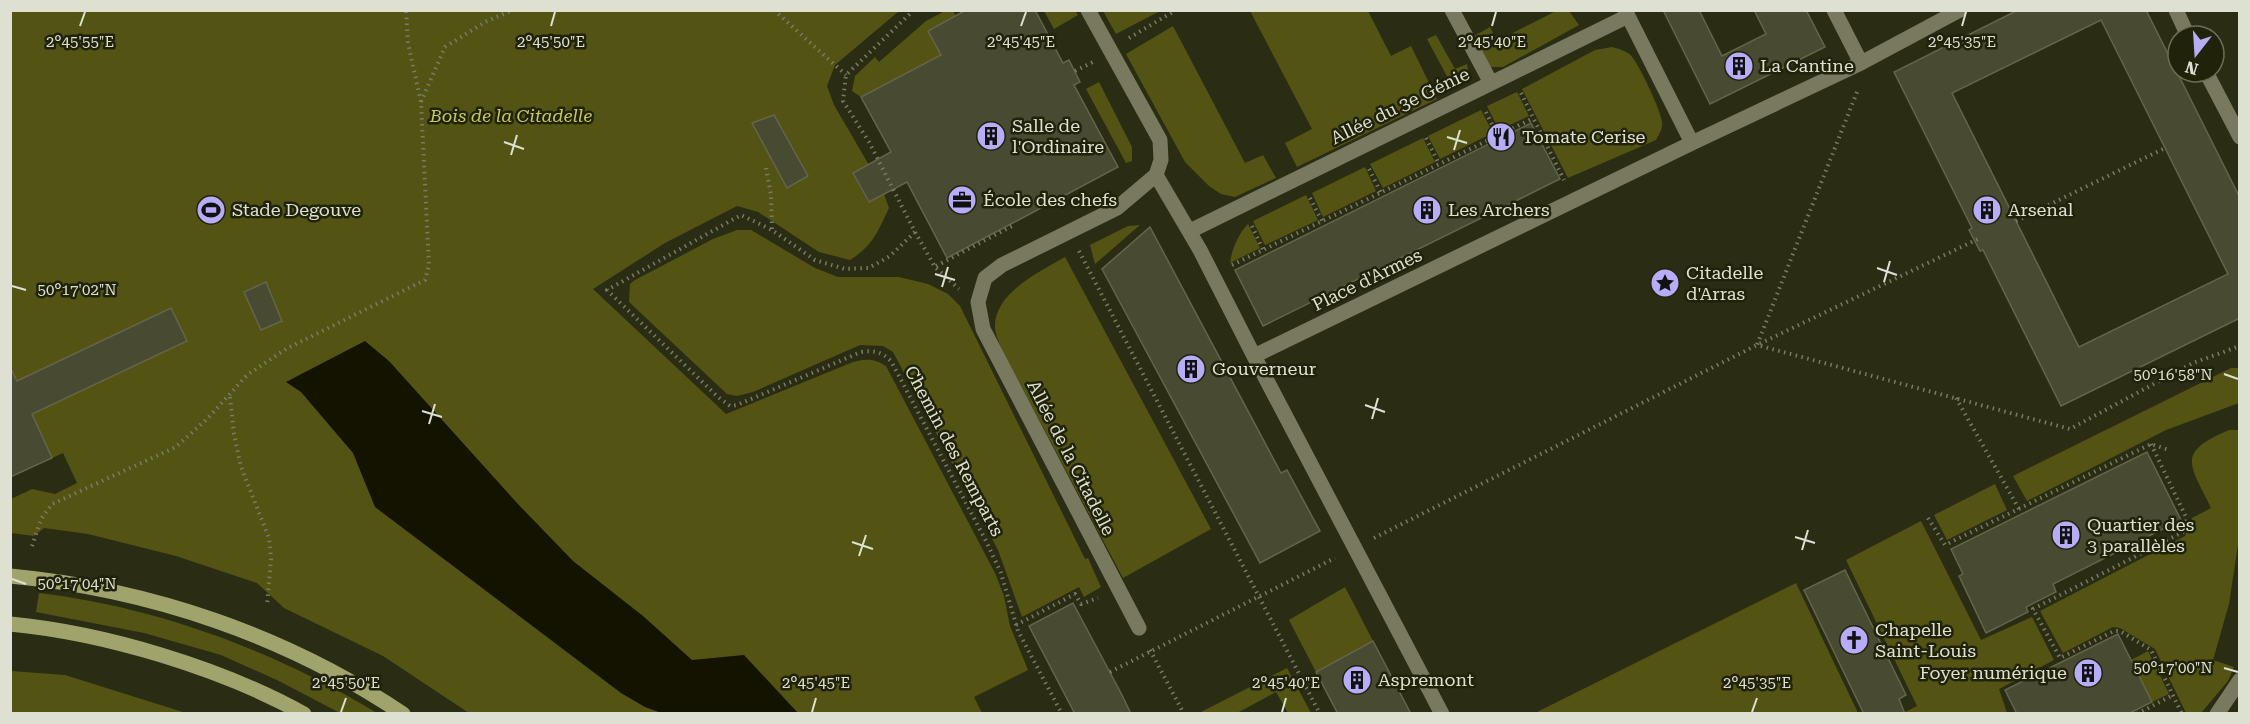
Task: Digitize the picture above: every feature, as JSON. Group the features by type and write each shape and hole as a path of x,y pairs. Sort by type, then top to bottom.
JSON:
{"main road":[{"path":"10,576 114,591 151,599 228,626 303,656 369,691 403,714"},
{"path":"10,624 66,631 137,648 224,676 279,700 304,714"}],"street":[{"path":"978,302 985,278 1002,265 1117,208 1156,175 1161,160 1160,140 1088,10"},
{"path":"1452,10 1491,83"},
{"path":"1834,10 1861,63"},
{"name":"Place d'Armes","path":"1254,356 1692,142 1861,63 1960,10"},
{"path":"2176,10 2182,24"},
{"path":"1626,13 1692,142"},
{"name":"Allée du 3e Génie","path":"1190,231 1491,83 1626,13"},
{"path":"2212,84 2240,138"},
{"path":"1156,175 1190,231 1442,714"},
{"name":"Allée de la Citadelle","path":"978,302 982,329 1139,628"},
{"path":"2217,714 2240,680"}],"path":[{"path":"32,546 41,519 52,504 176,447 230,396 247,375 286,349 425,280 429,265 421,102 408,43 406,10"},
{"path":"421,102 445,47 487,21 513,10"},
{"path":"774,10 846,75"},
{"path":"914,10 846,75 843,101 869,142 935,267 961,291 978,302"},
{"path":"1093,62 1109,49 1176,10"},
{"path":"1757,345 1859,86 1861,63"},
{"path":"1075,71 1085,66"},
{"path":"1511,73 1568,189"},
{"path":"1213,275 1534,118"},
{"path":"2016,220 2165,148"},
{"path":"766,168 771,195 772,230 815,260 845,269 869,268 890,256 915,232"},
{"name":"Chemin des Remparts","path":"772,230 741,215 607,290 730,406 861,352 870,350 886,355 986,541 1001,573 1016,625 1062,714"},
{"path":"935,267 1012,226 1011,224"},
{"path":"1069,232 1320,714"},
{"path":"1110,672 1757,345 1978,239"},
{"path":"1757,345 2070,429 2193,363 2240,346"},
{"path":"230,396 234,434 241,467 269,538 271,559 267,605"},
{"path":"1956,399 2019,509"},
{"path":"2151,444 2187,519 2183,532 2033,609 2060,658 2114,631 2120,631 2151,651 2182,714"},
{"path":"1928,518 1945,545 2151,444 2169,450"},
{"path":"1016,625 1075,594 1081,604"},
{"path":"1150,652 1184,714"},
{"path":"2137,714 2173,695"}],"green space":[{"name":"Bois de la Citadelle","path":"10,11 899,11 835,65 827,86 834,105 869,165 853,174 868,202 884,194 889,208 874,237 858,255 850,260 819,252 758,212 737,206 665,243 593,289 726,414 853,362 870,360 886,366 995,573 1004,596 1010,626 1028,670 974,697 982,713 469,713 383,656 284,608 257,583 176,556 88,534 44,528 34,536 11,533 11,499 32,489 55,494 77,483 63,453 11,477"},
{"path":"945,11 953,11 956,16 928,31 941,55 861,97 852,91 855,76 875,57 879,62 926,21"},
{"path":"1044,11 1075,11 1078,15 1054,29"},
{"path":"1103,11 1160,11 1116,34"},
{"path":"1250,11 1368,11 1391,56 1411,46 1437,99 1297,167 1285,143 1312,129"},
{"path":"1556,11 1569,11 1579,25 1503,67 1487,67 1474,36 1490,27 1497,41"},
{"path":"1173,26 1245,163 1263,155 1276,178 1235,197 1221,194 1209,186 1185,162 1126,54"},
{"path":"1436,35 1455,69 1467,64 1469,75 1466,82 1457,87 1450,82 1427,39"},
{"path":"1612,47 1629,54 1636,63 1658,109 1662,122 1661,129 1656,140 1568,178 1522,89 1595,50"},
{"path":"1099,82 1132,147 1132,161 1126,163 1086,89"},
{"path":"1517,92 1529,116 1499,130 1487,106"},
{"path":"1481,110 1493,133 1440,159 1428,136"},
{"path":"1423,138 1435,162 1383,188 1370,164"},
{"path":"1365,167 1376,191 1323,217 1312,193"},
{"path":"1306,195 1318,220 1265,245 1253,221"},
{"path":"1248,224 1260,248 1230,263 1236,242"},
{"path":"1140,225 1095,264 1090,245 1128,226"},
{"path":"737,230 751,230 815,268 838,277 899,277 928,284 948,294 960,306 1101,587 1084,597 1079,587 1022,617 998,550 893,352 883,346 860,345 753,392 737,396 727,394 629,302 630,284 635,280 713,239"},
{"path":"1065,257 1211,529 1123,578 1007,359 995,328 996,315 1010,294 1032,276"},
{"path":"2231,368 2239,368 2239,403 2166,430 2027,501 2013,476"},
{"path":"2229,430 2239,430 2239,538 2229,604 2213,660 2234,667 2228,681 2201,713 2186,713 2155,649 2120,628 2113,627 2063,653 2040,611 2185,536 2192,518 2211,508 2193,470 2194,453 2212,438"},
{"path":"1995,484 2007,510 1947,540 1934,515"},
{"path":"1921,521 1981,640 2032,617 2054,660 1999,689 2007,713 1903,713 1917,706 1846,560"},
{"path":"1796,583 1858,713 1535,713"},
{"path":"1345,587 1373,641 1316,672 1289,620"},
{"path":"39,593 127,609 214,635 298,670 377,713 340,713 277,680 221,655 144,633 36,612"},
{"path":"2148,651 2169,694 2152,702 2131,660"},
{"path":"1287,668 1311,713 1288,713 1276,692 1237,713 1199,713"},
{"path":"11,671 65,675 186,713 11,713"}],"shaded area":[{"path":"365,341 389,361 516,502 573,561 643,616 692,660 744,655 798,713 664,714 645,707 621,693 375,507 353,453 301,392 286,382"}],"building":[{"name":"Salle de l'Ordinaire","path":"966,10 1035,10 1063,63 1069,60 1080,82 1074,85 1118,167 947,258 907,182 869,202 853,173 891,152 861,97 941,55 928,31"},
{"name":"La Cantine","path":"1663,10 1699,10 1722,56 1766,34 1754,10 1806,10 1825,47 1710,104"},
{"name":"Arsenal","path":"2018,10 2146,10 2166,50 2166,84 2183,84 2240,198 2240,318 2061,406 1983,250 1980,251 1969,230 1972,228 1894,72","holes":["2101,20 2228,274 2079,347 1952,93"]},
{"path":"774,115 808,176 787,188 752,123"},
{"name":"Les Archers","path":"1531,123 1560,179 1263,326 1235,270"},
{"name":"Gouverneur","path":"1150,227 1281,473 1287,470 1320,531 1260,563 1102,269"},
{"path":"266,282 282,321 261,330 244,292"},
{"path":"171,308 187,341 32,414 52,458 10,477 10,367 17,381"},
{"name":"Quartier des 3 parallèles","path":"2147,452 2181,520 2053,584 2056,592 2026,607 2028,612 1986,633 1959,576 1963,574 1951,549"},
{"name":"Chapelle Saint-Louis","path":"1845,570 1906,695 1899,699 1905,714 1864,714 1804,590"},
{"path":"1073,603 1131,714 1075,714 1029,626"},
{"name":"Foyer numérique","path":"2118,634 2152,702 2128,714 2017,714 2005,690"},
{"name":"Aspremont","path":"1373,641 1411,714 1338,714 1316,672"}],"place":[{"name":"La Cantine","path":"1739,66"},
{"name":"Salle de l'Ordinaire","path":"991,136"},
{"name":"Tomate Cerise","path":"1501,137"},
{"name":"École des chefs","path":"962,200"},
{"name":"Stade Degouve","path":"211,210"},
{"name":"Les Archers","path":"1427,210"},
{"name":"Arsenal","path":"1987,210"},
{"name":"Citadelle d'Arras","path":"1665,283"},
{"name":"Gouverneur","path":"1191,369"},
{"name":"Quartier des 3 parallèles","path":"2066,535"},
{"name":"Chapelle Saint-Louis","path":"1854,640"},
{"name":"Foyer numérique","path":"2088,673"},
{"name":"Aspremont","path":"1357,680"}]}
